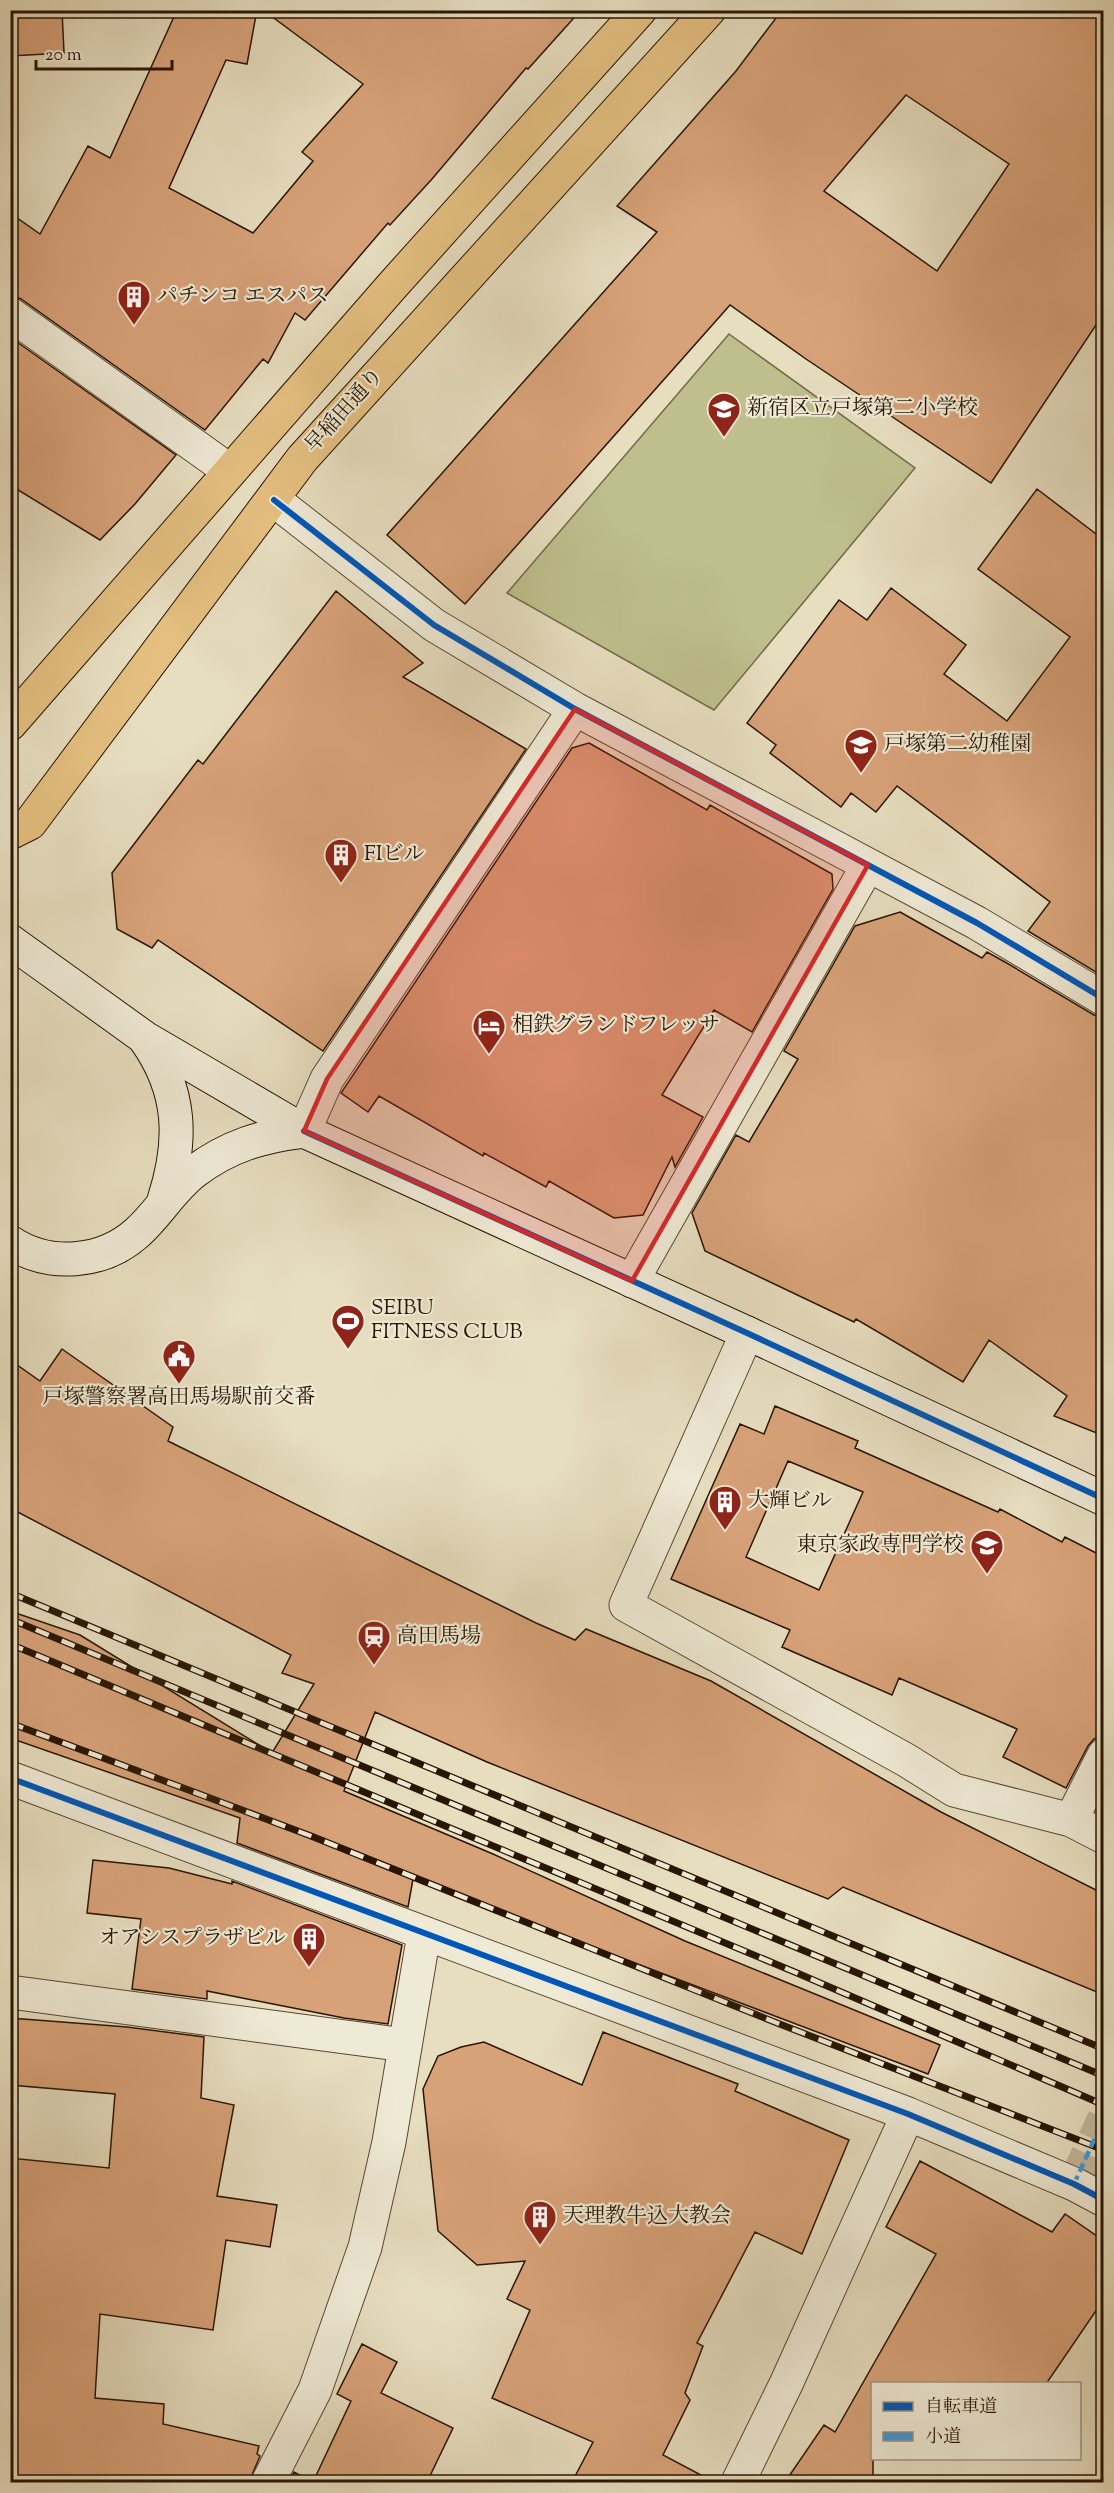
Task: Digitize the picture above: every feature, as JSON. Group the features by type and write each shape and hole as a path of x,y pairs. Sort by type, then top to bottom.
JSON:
{"main road":[{"path":"10,724 392,286 640,10"},
{"name":"早稲田通り","path":"10,833 30,823 274,500 302,459 710,10"}],"street":[{"path":"10,314 230,471"},
{"path":"274,500 434,625 575,709 977,923 1104,999"},
{"path":"304,1131 327,1079 575,709"},
{"path":"632,1281 868,865"},
{"path":"10,941 145,1038 304,1131 1104,1499"},
{"path":"145,1038 166,1076 176,1119 177,1142 173,1172 163,1202"},
{"path":"10,1242 20,1249 65,1260 105,1253 138,1232 163,1202 193,1172 227,1151 265,1136 304,1131"},
{"path":"747,1333 626,1605 906,1760 954,1790 1071,1820 1104,1837"},
{"path":"1071,1820 1104,1755"},
{"path":"10,1778 908,2114 1099,2202"},
{"path":"268,2482 315,2390 365,2247 389,2142 424,1934"},
{"path":"10,1992 405,2045"},
{"path":"738,2482 786,2384 908,2114"}],"highlighted area":[{"path":"575,709 868,865 632,1281 304,1131 327,1079"}],"green space":[{"path":"729,334 915,468 714,710 507,593"}],"building":[{"path":"10,10 62,10 64,53 10,56"},
{"path":"177,10 257,10 247,64 226,60 169,188 253,233 313,161 302,152 363,84 263,10 581,10 528,69 526,68 432,179 390,225 388,223 305,320 295,313 268,363 263,359 205,430 21,299 10,295 10,213 40,234 88,146 110,158"},
{"path":"782,10 1104,10 1104,313 991,483 730,305 465,604 387,535 657,232 617,206 736,71","holes":["906,95 1009,164 937,271 824,191"]},
{"path":"10,337 176,455 135,504 100,540 10,485"},
{"path":"1037,489 1104,540 1104,977 1028,931 1050,902 897,786 876,812 851,793 841,807 770,753 776,745 747,723 839,600 867,620 891,588 966,645 944,674 1007,721 1070,637 978,569"},
{"path":"336,591 423,663 403,677 526,749 323,1051 158,940 152,948 117,929 112,873 198,760 203,764"},
{"path":"589,743 707,810 710,805 832,874 833,889 752,1032 714,1010 662,1095 703,1117 675,1167 672,1157 643,1215 614,1218 549,1181 546,1187 484,1153 483,1156 379,1096 368,1112 341,1093 572,748"},
{"path":"900,912 982,958 987,952 1094,1015 1104,1018 1104,1436 1054,1416 1067,1396 989,1340 963,1382 856,1319 854,1322 705,1251 692,1213 736,1135 749,1142 798,1059 784,1051 855,926"},
{"name":"高田馬場","path":"62,1349 173,1427 168,1441 536,1623 575,1640 586,1629 711,1681 941,1812 1104,1894 1104,1995 843,1887 828,1899 487,1762 375,1712 344,1791 493,1854 685,1941 940,2045 928,2074 413,1879 408,1907 237,1843 240,1818 10,1738 10,1611 80,1635 272,1753 314,1684 282,1673 291,1655 10,1508 10,1360 40,1381"},
{"path":"775,1406 858,1441 855,1448 998,1512 1000,1509 1062,1542 1065,1537 1104,1557 1104,1736 1094,1739 1088,1746 1066,1788 1003,1757 1017,1729 899,1678 892,1695 782,1647 790,1630 671,1579 740,1424 764,1434","holes":["788,1461 863,1492 819,1590 746,1557"]},
{"path":"93,1860 169,1868 232,1884 232,1881 402,1945 388,2024 344,2018 207,1991 207,1999 132,1989 141,1919 87,1913"},
{"path":"10,2018 127,2027 204,2037 201,2098 234,2105 217,2196 277,2205 270,2247 226,2240 213,2330 100,2314 95,2398 164,2404 163,2424 259,2446 257,2454 260,2456 249,2482 10,2482 10,2158 109,2168 115,2094 10,2085"},
{"path":"603,2032 738,2084 735,2091 849,2140 802,2254 755,2232 697,2343 703,2346 685,2393 690,2400 663,2455 714,2482 572,2482 593,2442 492,2398 530,2310 507,2299 525,2261 477,2265 438,2231 423,2089 438,2056 461,2047 484,2042 582,2085"},
{"path":"920,2161 1052,2232 1065,2214 1104,2241 1104,2299 1047,2382 871,2382 873,2482 785,2482 824,2425 835,2432 936,2254 886,2227"},
{"path":"362,2344 397,2362 381,2393 453,2428 427,2482 313,2482 351,2401 337,2394"},
{"path":"294,2472 313,2482 289,2482"}],"tunnel":[{"path":"1074,2184 1104,2118"}],"railway":[{"path":"10,1593 1104,2049"},
{"path":"10,1619 1104,2076"},
{"path":"10,1644 797,1973 1104,2105"},
{"path":"10,1723 311,1836 777,2023 1104,2150"}],"marked path":[{"path":"1074,2184 1104,2118"}],"cycle path":[{"path":"274,500 434,625 575,709 977,923 1104,999"},
{"path":"304,1131 1104,1499"},
{"path":"10,1778 908,2114 1074,2184 1104,2200"}],"place":[{"name":"パチンコ エスパス","path":"134,326"},
{"name":"新宿区立戸塚第二小学校","path":"724,438"},
{"name":"戸塚第二幼稚園","path":"861,774"},
{"name":"FIビル","path":"341,884"},
{"name":"相鉄グランドフレッサ","path":"489,1055"},
{"name":"SEIBU FITNESS CLUB","path":"348,1350"},
{"name":"戸塚警察署高田馬場駅前交番","path":"179,1385"},
{"name":"大輝ビル","path":"725,1531"},
{"name":"東京家政専門学校","path":"987,1575"},
{"name":"高田馬場","path":"374,1666"},
{"name":"オアシスプラザビル","path":"309,1968"},
{"name":"天理教牛込大教会","path":"540,2246"}]}
